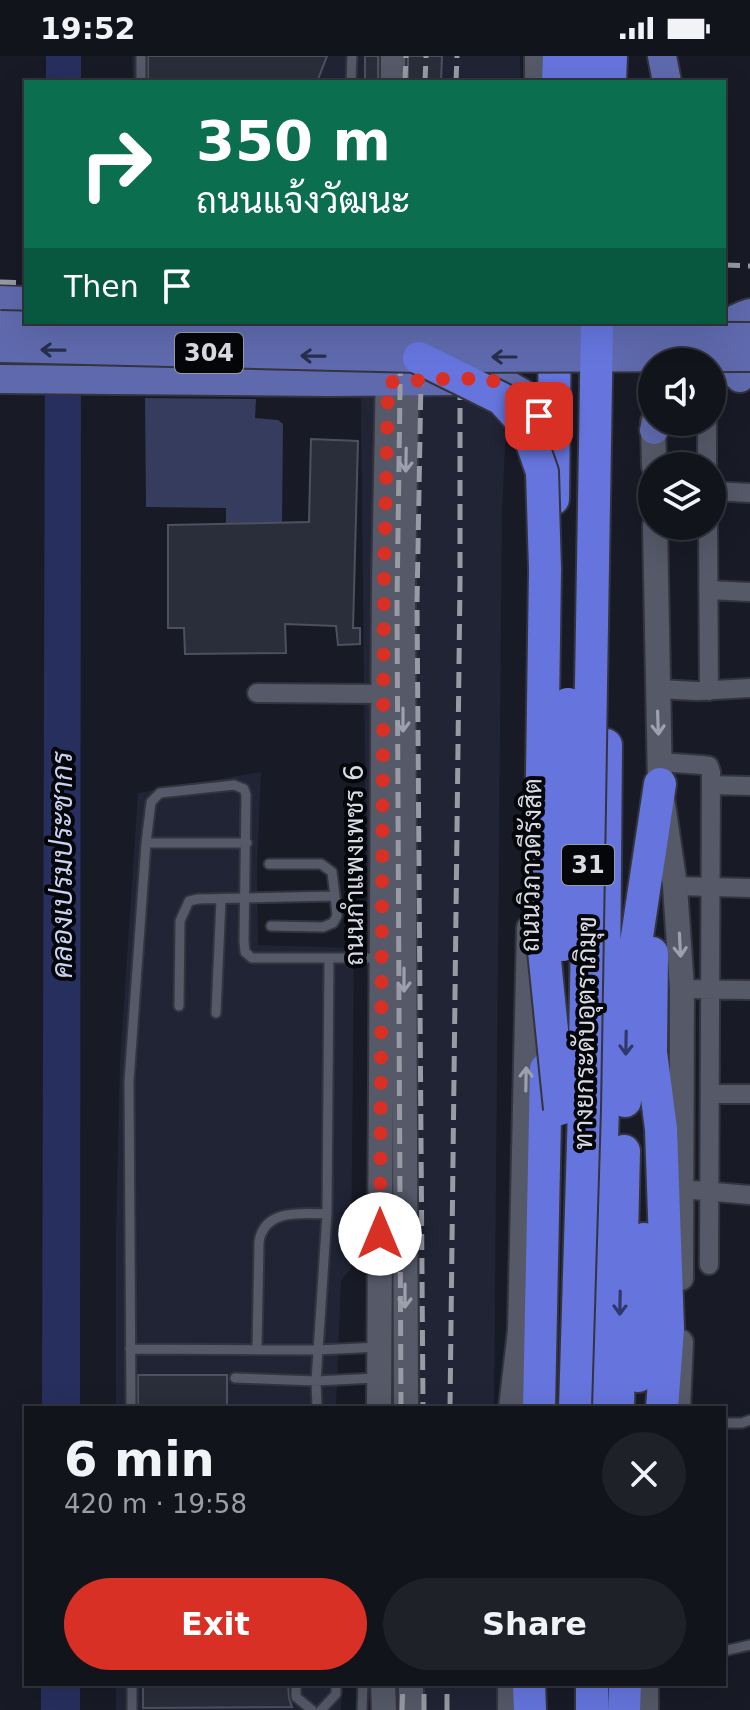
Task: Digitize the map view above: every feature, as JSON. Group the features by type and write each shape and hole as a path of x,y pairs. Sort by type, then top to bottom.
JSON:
{"highway":[{"path":"558,80 559,56"},
{"path":"581,80 582,56"},
{"path":"601,56 601,80"},
{"path":"610,80 611,56"},
{"name":"ถนนวิภาวดีรังสิต","path":"539,1404 555,324"},
{"name":"ทางยกระดับอุตราภิมุข","path":"539,1404 560,1109 575,324"},
{"name":"ทางยกระดับอุตราภิมุข","path":"575,1406 584,1094 597,324"},
{"name":"31","path":"593,1406 603,1108 609,324"},
{"path":"405,374 502,399 526,426 542,472 545,569 542,931 560,1109"},
{"path":"618,1406 627,1028 636,938 660,773"},
{"path":"636,1406 644,1308 644,1137 651,1052 650,854"},
{"path":"651,1052 661,1129 668,1328 662,1406"},
{"path":"524,1232 539,1404"},
{"path":"520,1331 539,1404"},
{"path":"532,1686 532,1710"},
{"path":"550,1710 551,1686"},
{"path":"571,1710 572,1686"},
{"path":"592,1686 592,1710"},
{"path":"624,1710 625,1686"}],"main road":[{"path":"393,56 393,80"},
{"path":"537,56 537,80"},
{"path":"657,80 660,56"},
{"path":"660,56 666,80"},
{"path":"726,296 750,311 729,323 721,340 726,366 738,373"},
{"path":"0,300 24,301"},
{"path":"328,382 349,366 355,347 346,324"},
{"name":"ถนนกำแพงเพชร 6","path":"379,1406 383,694 405,374 390,324"},
{"name":"ถนนกำแพงเพชร 6","path":"406,1406 403,584 407,324"},
{"name":"ถนนวิภาวดีรังสิต","path":"511,1406 520,1331 524,1232 539,324"},
{"path":"653,324 653,348"},
{"name":"304","path":"0,325 416,336 750,337"},
{"name":"304","path":"0,348 405,374 738,373"},
{"path":"11,379 328,382 405,374 480,378 508,385 522,393 539,416"},
{"path":"655,540 660,773 675,886 682,989 678,1406"},
{"path":"380,1211 405,1211"},
{"path":"383,1686 384,1710"},
{"path":"411,1686 411,1710"},
{"path":"510,1686 510,1710"},
{"path":"646,1686 646,1710"}],"street":[{"path":"726,492 750,493"},
{"path":"708,540 709,691"},
{"path":"709,590 750,592"},
{"path":"658,689 709,691 750,688"},
{"path":"257,693 383,694"},
{"path":"660,773 709,766 711,785 709,1265"},
{"path":"711,785 750,786"},
{"path":"675,886 750,888"},
{"path":"682,989 750,990"},
{"path":"710,1094 750,1094"},
{"path":"681,1189 750,1195"}],"lane":[{"path":"141,56 141,80"},
{"path":"351,80 352,56"},
{"path":"131,1406 129,1081 146,843 151,802 155,796 234,785 244,789 247,843 245,952 252,958 381,958"},
{"path":"146,843 247,843"},
{"path":"269,864 327,867 332,872 337,916 333,923 323,927 271,926"},
{"path":"179,1006 180,921 185,905 198,899 335,896"},
{"path":"216,1013 221,899"},
{"path":"317,1406 327,1214 329,958"},
{"path":"257,1350 259,1242 263,1229 279,1216 287,1214 327,1214"},
{"path":"130,1349 318,1350 380,1347"},
{"path":"235,1378 316,1381 380,1377"},
{"path":"726,1423 750,1420"},
{"path":"726,1651 750,1645"},
{"path":"132,1686 132,1710"},
{"path":"296,1686 296,1697 312,1710"},
{"path":"321,1710 336,1694 336,1686"},
{"path":"362,1710 363,1686"}],"shaded area":[{"path":"132,56 359,56 360,59 360,56 520,56 521,80 133,80"},
{"path":"360,324 511,324 502,510 494,1406 372,1406"},
{"path":"145,398 256,399 255,418 278,420 283,424 282,524 226,525 226,508 146,507"},
{"path":"261,772 258,945 354,948 351,1268 341,1281 336,1406 116,1406 120,1062 138,793"},
{"path":"116,1686 342,1686 341,1710 116,1710"},
{"path":"375,1686 496,1686 496,1710 375,1710"}],"water":[{"path":"46,56 81,56 81,80 46,80"},
{"name":"คลองเปรมประชากร","path":"45,324 81,324 80,1406 42,1406"},
{"path":"41,1686 80,1686 80,1710 41,1710"}],"building":[{"path":"148,56 327,56 318,80 148,80"},
{"path":"365,56 378,56 378,80 365,80"},
{"path":"408,56 442,56 441,80 408,80"},
{"path":"311,439 358,441 353,628 360,628 360,644 338,645 336,626 285,624 286,653 185,654 184,628 168,628 168,525 309,522"},
{"path":"138,1375 227,1375 227,1406 138,1406"},
{"path":"143,1686 288,1686 292,1707 143,1708"}],"railway":[{"path":"405,80 406,56"},
{"path":"425,80 426,56"},
{"path":"456,80 457,56"},
{"path":"726,265 750,266"},
{"path":"0,282 24,283"},
{"path":"401,324 397,603 401,1406"},
{"path":"422,324 417,603 423,1406"},
{"path":"450,1406 460,324"},
{"path":"402,1710 403,1686"},
{"path":"424,1686 424,1710"},
{"path":"447,1686 447,1710"}],"route":[{"path":"380,1234 388,382 480,378 508,385 522,393 539,416"}]}
